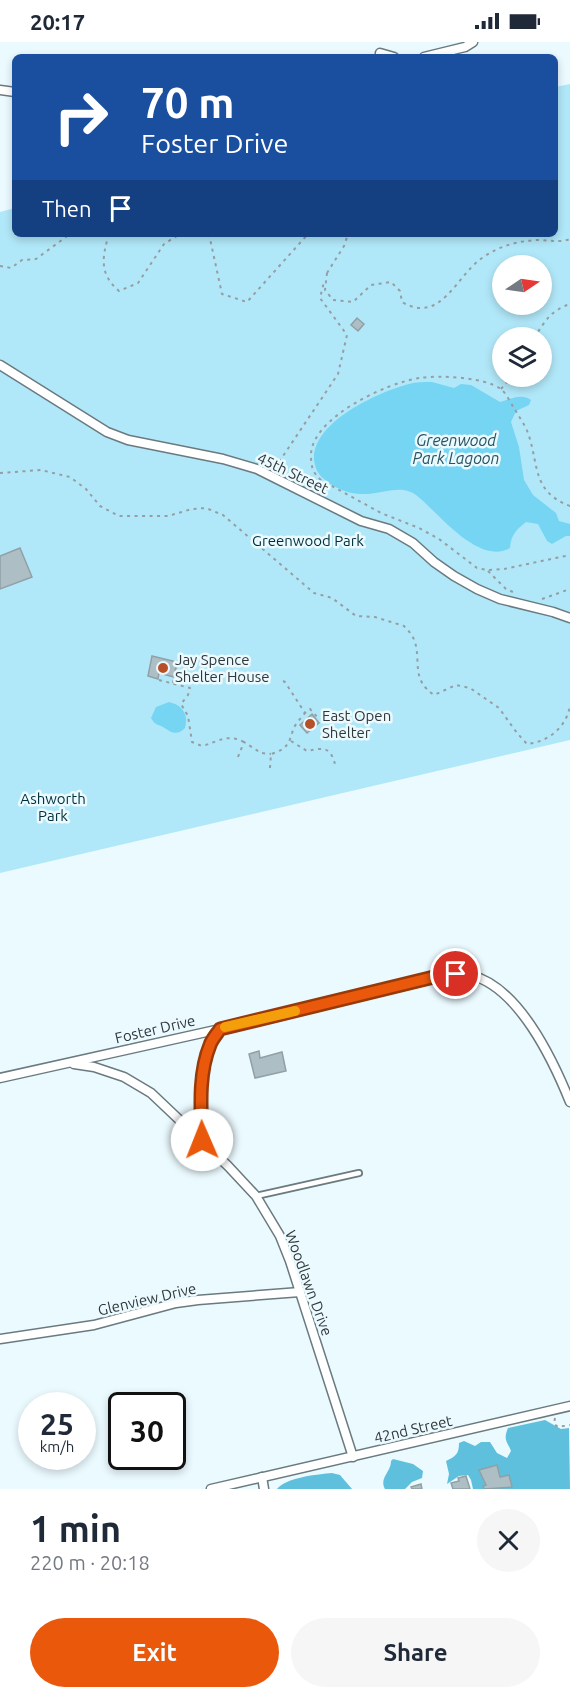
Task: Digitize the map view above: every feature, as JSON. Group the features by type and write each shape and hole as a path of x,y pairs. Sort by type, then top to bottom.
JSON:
{"street":[{"path":"436,54 465,47 473,42"},
{"name":"45th Street","path":"0,364 107,432 129,440 223,459 257,469 361,521 389,529 413,543 454,576 477,589 508,601 570,618"},
{"name":"Foster Drive","path":"0,1078 220,1029 438,976 456,974 470,975 494,986 525,1017 549,1054 570,1102"},
{"path":"202,1140 201,1097 205,1065 210,1044 220,1029"},
{"name":"Woodlawn Drive","path":"67,1063 94,1067 124,1077 151,1093 202,1140 256,1196 280,1236 352,1457"},
{"name":"Glenview Drive","path":"0,1339 94,1325 176,1303 300,1292"},
{"name":"42nd Street","path":"211,1489 570,1406"},
{"path":"262,1478 264,1489"}],"lane":[{"path":"256,1196 359,1173"}],"path":[{"path":"0,266 11,268 22,260 36,259 66,237"},
{"path":"108,237 103,266 108,282 119,291 138,283 164,244 175,237"},
{"path":"210,237 222,294 247,302 305,237"},
{"path":"271,475 338,374 347,335 320,298 327,273 347,237"},
{"path":"327,273 325,290 333,300 353,302 371,285 391,282 400,291 402,302 413,308 430,307 449,295 475,263 488,254 516,241 562,242 570,239"},
{"path":"541,327 556,308 570,304"},
{"path":"570,506 551,497 541,484 528,433 506,396 501,389 481,380 420,377 409,380 360,401 342,412 327,424 311,448 314,472 321,480 381,513 419,528 439,539 477,568 504,570 570,555"},
{"path":"0,473 41,470 70,477 86,489 100,506 119,516 168,516 192,509 206,508 222,515 314,593 332,598 357,616 375,617 404,626 416,645 419,676 426,690 434,695 456,686 470,688 499,708 527,744 540,743 555,734 569,714 570,705"},
{"path":"487,570 506,589 514,592"},
{"path":"539,599 570,589"},
{"path":"174,683 178,660"},
{"path":"159,680 190,688 181,704 188,716 192,742 202,746 232,737 261,753 271,754 282,750 291,741 293,730 304,713 310,710 319,719"},
{"path":"283,681 304,713"},
{"path":"291,741 307,751 320,748 327,750 332,755 336,768"},
{"path":"238,757 244,742"},
{"path":"270,768 271,754"},
{"path":"556,1416 556,1426 570,1425"}],"green space":[{"name":"Greenwood Park","path":"570,84 570,740 0,873 0,212 12,209 12,237 558,237 558,86"}],"shaded area":[{"path":"545,1420 561,1429 569,1428 570,1489 473,1489 468,1475 459,1476 447,1484 449,1474 446,1461 456,1454 459,1443 464,1441 475,1446 481,1442 490,1442 497,1453 507,1458 511,1451 506,1438 508,1428"},
{"path":"393,1459 413,1464 423,1471 422,1478 412,1482 405,1489 385,1489 384,1478"},
{"path":"332,1473 340,1475 352,1489 277,1489 294,1479"}],"water":[{"name":"Greenwood Park Lagoon","path":"432,382 454,388 461,384 471,385 500,402 520,397 531,400 529,405 516,411 511,422 519,447 524,480 533,495 556,513 559,521 570,524 570,536 552,544 547,541 538,524 526,522 515,533 510,548 498,552 485,550 459,535 410,492 397,490 369,494 352,493 332,485 320,475 314,460 316,446 335,421 381,394 412,383"},
{"path":"169,702 178,705 185,714 185,728 179,732 169,731 151,718 156,707"}],"building":[{"path":"357,318 364,324 358,331 351,325"},
{"path":"20,548 32,577 0,589 0,556"},
{"name":"Jay Spence Shelter House","path":"152,656 177,662 174,677 159,673 158,679 148,676"},
{"name":"East Open Shelter","path":"312,714 319,723 307,733 300,725"},
{"path":"259,1051 260,1058 282,1052 286,1071 255,1078 249,1054"},
{"path":"497,1465 500,1477 509,1475 512,1487 484,1489 483,1486 486,1485 479,1470"},
{"path":"466,1476 470,1489 453,1489 451,1483"},
{"path":"421,1484 422,1489 411,1487"}],"slow traffic":[{"path":"225,1027 295,1011"}],"place":[{"name":"Jay Spence Shelter House","path":"163,668"},
{"name":"East Open Shelter","path":"310,724"}],"route":[{"path":"202,1140 201,1107 205,1065 210,1044 220,1029 438,976 456,974"}],"park label":[{"name":"Ashworth Park","path":"53,806"}]}
